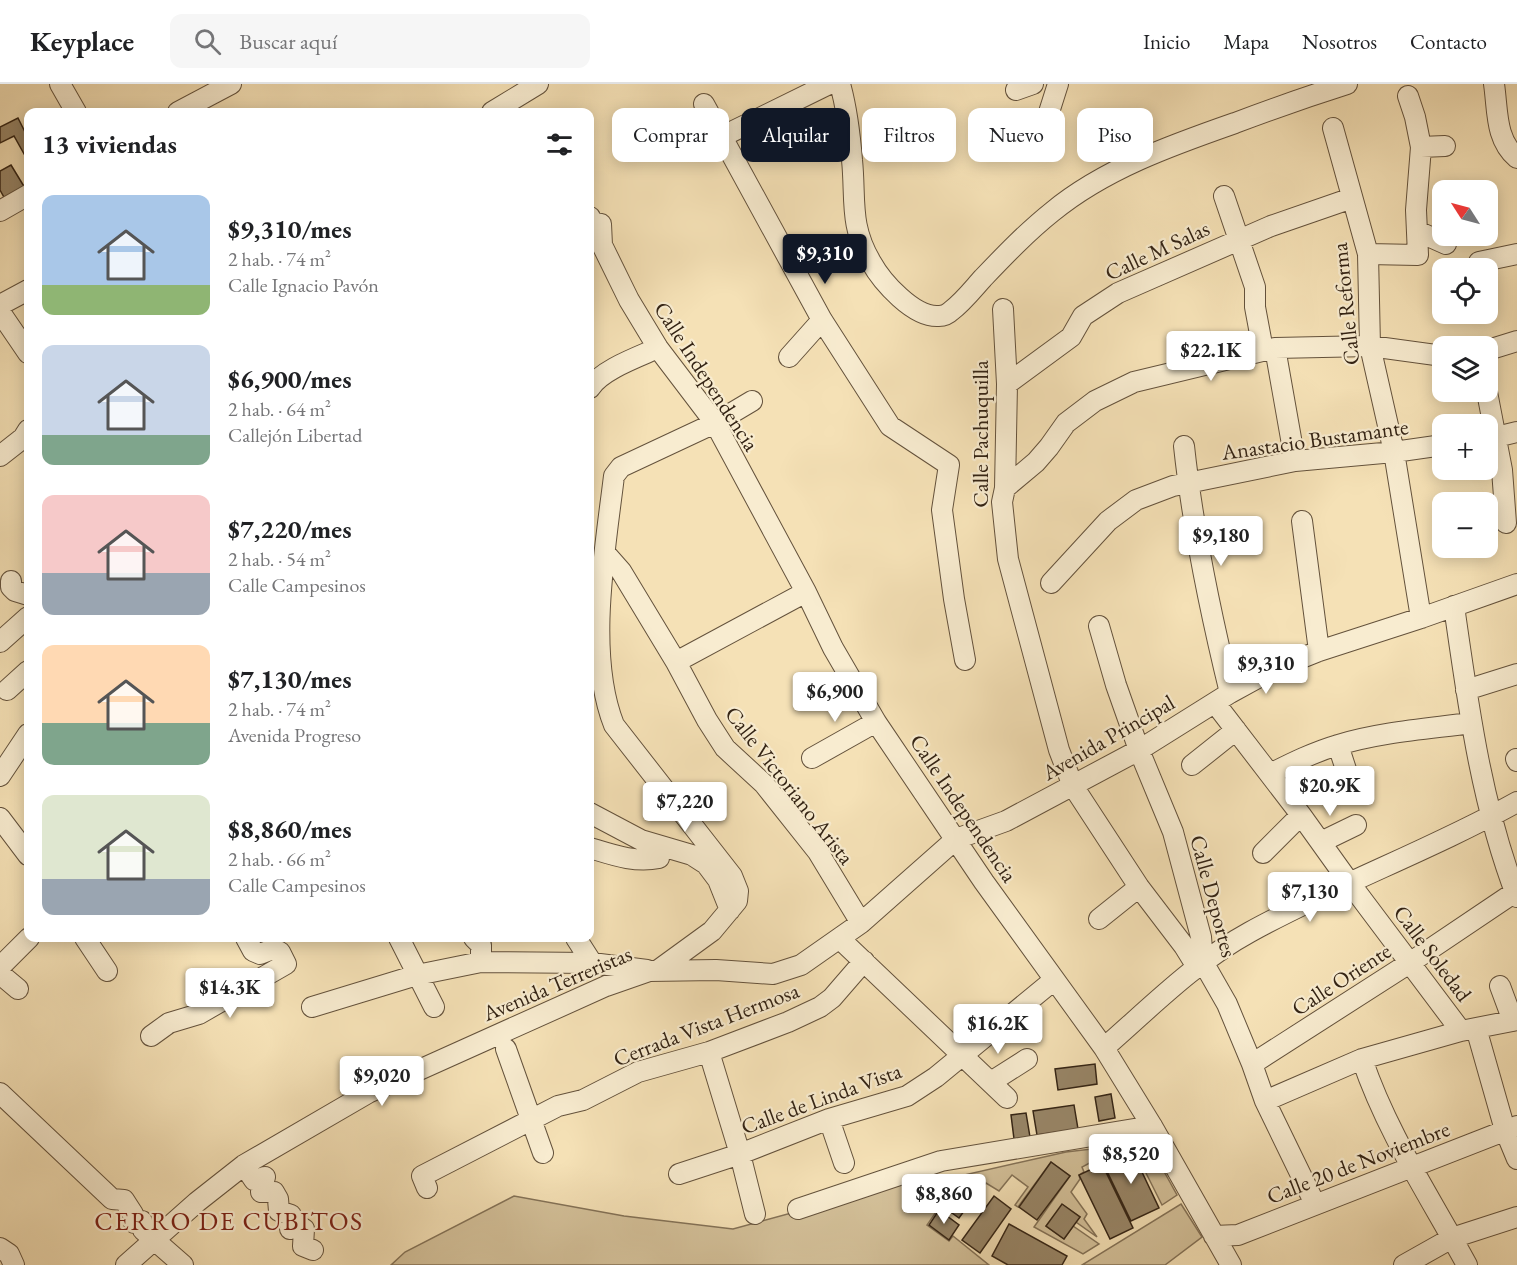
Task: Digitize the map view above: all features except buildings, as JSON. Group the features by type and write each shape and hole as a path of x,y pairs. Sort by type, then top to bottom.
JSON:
{"street":[{"path":"60,84 74,108"},
{"path":"186,108 231,84"},
{"path":"499,108 538,84"},
{"path":"729,132 829,84"},
{"path":"840,84 845,102 853,161 854,220 871,262 884,280 909,305 927,315 940,316 949,313 1006,254 1052,211 1120,168 1191,138 1347,84"},
{"path":"1050,108 1058,84"},
{"path":"1494,84 1502,140 1517,158"},
{"path":"1368,254 1418,255 1416,210 1421,147 1408,96"},
{"path":"705,104 707,108"},
{"name":"Calle Reforma","path":"1333,128 1368,254 1370,346 1394,452 1422,618"},
{"path":"1421,147 1445,146"},
{"path":"729,151 822,320 890,426 949,465 942,510 965,660"},
{"path":"1224,196 1255,287 1255,307 1269,349 1295,461"},
{"path":"0,211 24,197"},
{"name":"Calle M Salas","path":"1007,384 1071,337 1083,316 1118,293 1238,239 1352,198"},
{"name":"Calle Independencia","path":"594,222 601,224 602,245 629,300 658,348 715,423 806,592 833,648 876,722 984,882 1104,1048 1152,1126 1231,1265"},
{"path":"1418,231 1432,238"},
{"path":"1498,258 1517,254"},
{"path":"0,305 24,292"},
{"name":"Calle Pachuquilla","path":"1003,309 1007,384 1005,488 1002,502 1008,559 1059,750 1073,786 1139,887 1200,964"},
{"path":"0,312 24,347"},
{"path":"789,357 822,320"},
{"path":"1498,347 1517,342"},
{"path":"1005,488 1036,462 1066,423 1095,400 1134,382 1269,349 1370,346 1432,354"},
{"path":"594,382 609,372 658,348"},
{"path":"312,1007 417,975 480,962 592,963 653,971 712,931 737,901 738,891 732,876 614,725 608,708 595,604 606,554 614,477 621,467 715,423 752,401"},
{"path":"0,442 17,429 24,428"},
{"path":"1498,437 1517,432"},
{"path":"0,456 24,436"},
{"path":"1184,446 1222,698"},
{"name":"Anastacio Bustamante","path":"1051,584 1108,521 1136,500 1188,482 1295,461 1432,447"},
{"path":"1498,457 1502,470 1506,523"},
{"path":"1302,521 1319,651"},
{"name":"Calle Victoriano Arista","path":"606,554 621,571 725,748 764,784 818,852 861,923"},
{"path":"11,581 11,587 15,591 24,594"},
{"name":"Avenida Principal","path":"956,839 1006,821 1073,786 1274,669 1319,651 1517,584"},
{"path":"676,662 806,592"},
{"path":"1454,606 1471,723 1492,816 1516,894"},
{"path":"0,642 24,621"},
{"name":"Calle Deportes","path":"1099,626 1138,750 1173,832 1202,937 1200,964 1227,1004 1265,1101 1315,1204"},
{"path":"1466,690 1517,674"},
{"path":"7,690 24,675"},
{"name":"Calle Soledad","path":"1222,698 1236,730 1411,962 1468,1029"},
{"path":"812,758 876,722"},
{"path":"1270,774 1338,745 1381,734 1471,723"},
{"path":"1192,765 1236,730"},
{"path":"0,776 24,740"},
{"path":"1338,745 1353,791"},
{"path":"1104,1048 1200,964 1250,932 1517,802"},
{"path":"594,815 641,840 679,851 706,864 718,880 730,910"},
{"path":"1263,853 1301,815"},
{"path":"0,818 24,850"},
{"path":"1321,842 1356,825"},
{"name":"Avenida Terreristas","path":"126,1265 244,1165 368,1093 606,986 653,971 716,970 772,974 801,965 861,923 956,839"},
{"path":"594,849 628,859 659,858"},
{"path":"1099,919 1139,887"},
{"name":"Calle Oriente","path":"1252,1064 1516,894"},
{"path":"840,939 1007,1098"},
{"path":"0,967 25,942"},
{"path":"88,942 107,971"},
{"path":"151,1036 169,1023 199,1014 286,964 280,952 273,950 260,954 253,951 248,942"},
{"path":"401,942 434,1007"},
{"path":"478,942 481,945 480,962"},
{"path":"579,942 592,963"},
{"name":"Cerrada Vista Hermosa","path":"425,1182 558,1106 583,1100 638,1072 709,1052 788,1022 820,1006 832,998 864,962"},
{"path":"0,974 18,989"},
{"name":"Calle de Linda Vista","path":"679,1174 740,1154 829,1119 907,1096 936,1077 1054,980"},
{"path":"1265,1101 1362,1059 1468,1029 1515,1020 1500,986"},
{"path":"1468,1029 1511,1128 1517,1159"},
{"path":"506,1049 543,1153"},
{"path":"709,1052 740,1154 754,1214"},
{"path":"991,1083 1027,1059"},
{"path":"1362,1059 1372,1090 1412,1168 1467,1265"},
{"path":"0,1093 112,1199 124,1200 133,1214 134,1223 142,1221 143,1230 183,1265"},
{"path":"829,1119 843,1163"},
{"path":"798,1209 941,1161 1152,1126"},
{"name":"Calle 20 de Noviembre","path":"1214,1236 1238,1235 1511,1128"},
{"path":"244,1165 254,1180 265,1177 261,1192 274,1192 278,1199 279,1211 291,1215 290,1229 299,1226 304,1229 303,1246 313,1250"},
{"path":"1404,1265 1452,1238 1517,1217"},
{"path":"0,1248 9,1254 14,1265"}],"shaded area":[{"path":"1100,1148 1099,1158 1082,1167 1084,1172 1079,1175 1080,1179 1071,1192 1087,1214 1084,1219 1097,1237 1076,1222 1080,1217 1063,1205 1046,1226 1064,1239 1073,1226 1099,1244 1083,1254 1034,1227 1070,1176 1051,1162 1018,1207 1015,1205 1028,1187 1012,1175 999,1191 986,1183 982,1188 964,1175 1066,1152"},
{"path":"1151,1148 1177,1195 1162,1205 1138,1157"},
{"path":"961,1176 927,1225 949,1241 953,1236 989,1265 391,1265 405,1252 514,1196 624,1216 733,1229 902,1180 904,1189"},
{"path":"1181,1204 1202,1237 1165,1265 1082,1265"}],"district":[{"name":"CERRO DE CUBITOS","path":"229,1221"}]}
